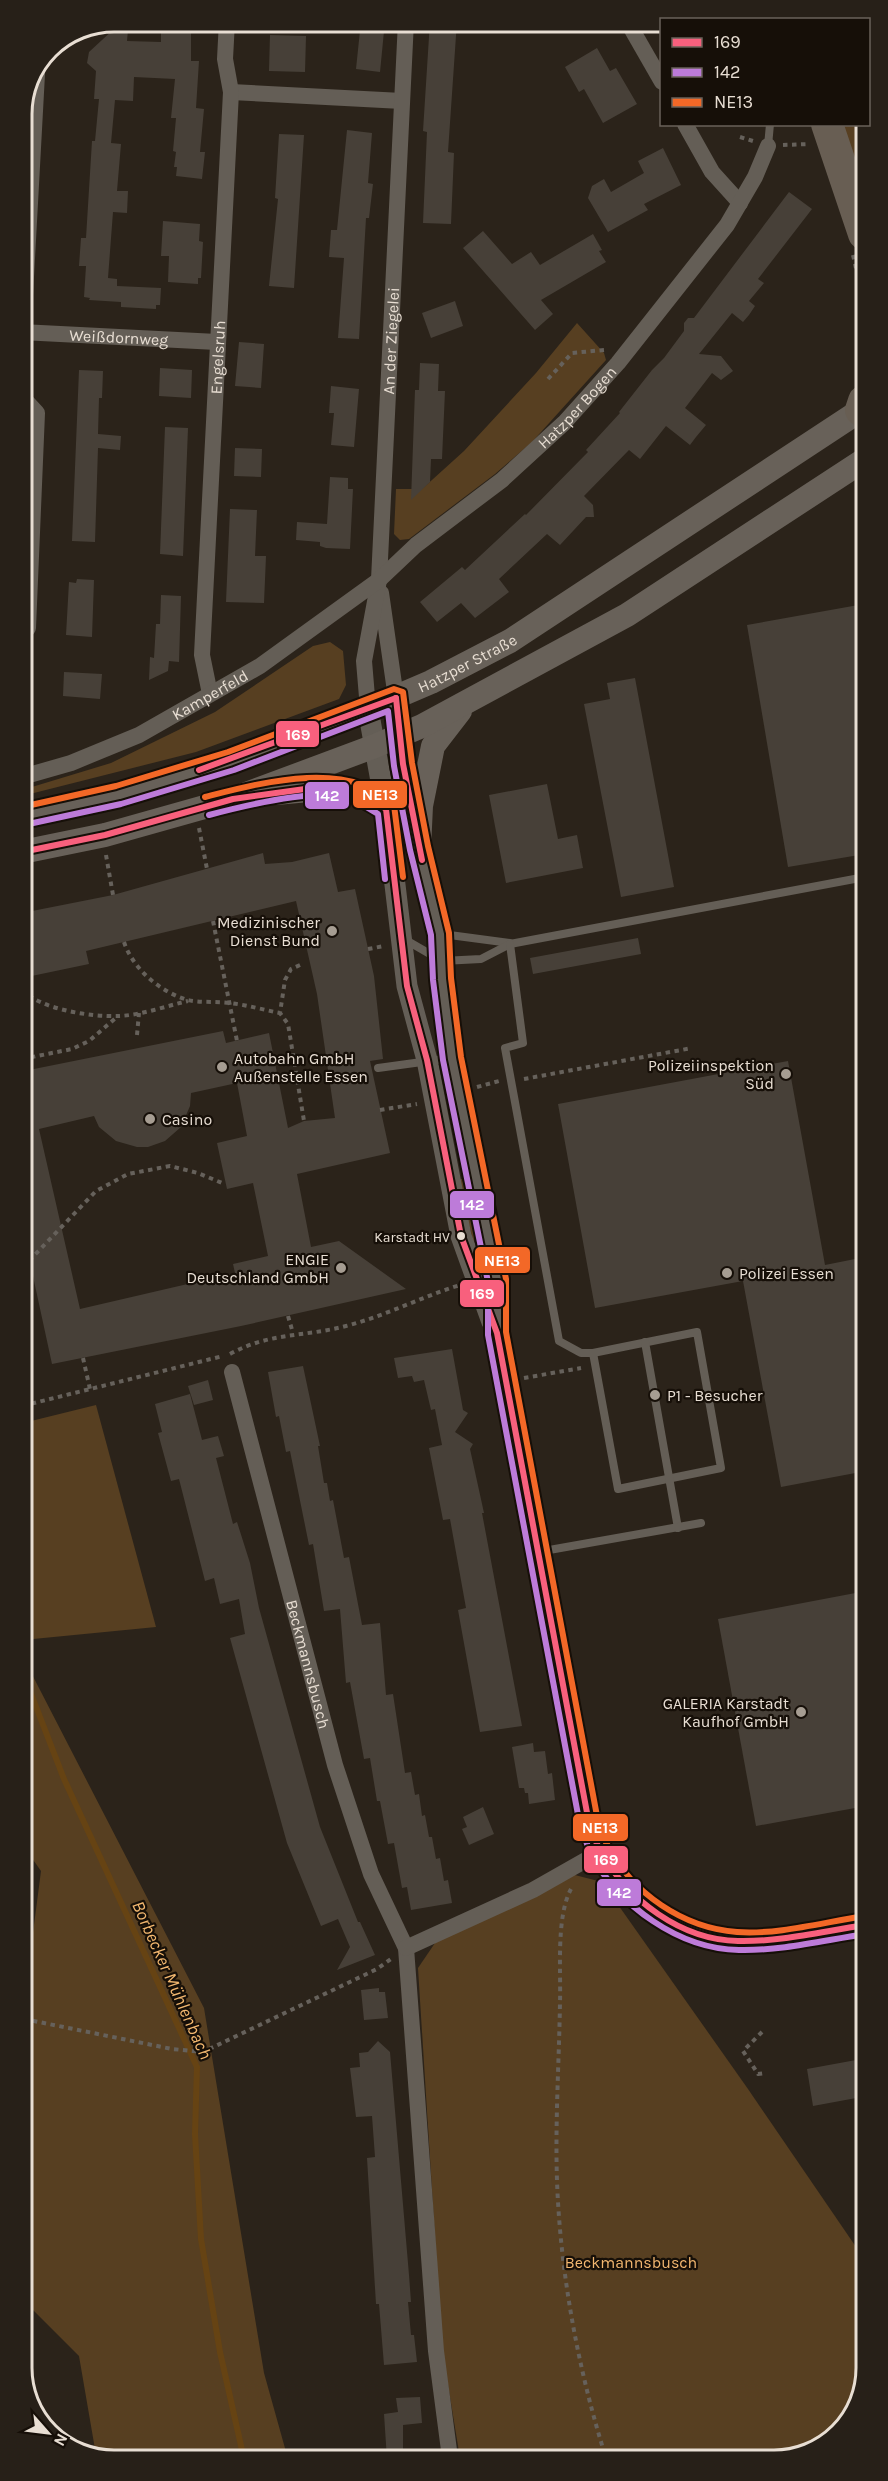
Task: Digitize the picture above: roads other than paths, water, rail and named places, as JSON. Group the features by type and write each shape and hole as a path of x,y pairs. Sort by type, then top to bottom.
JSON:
{"highway":[{"path":"828,126 856,210"}],"main road":[{"name":"Hatzper Straße","path":"32,814 118,795 231,761 396,698 510,641 856,411"},
{"name":"Hatzper Straße","path":"32,850 102,836 232,799 399,737 627,615 856,465"},
{"path":"420,848 422,806 433,746 469,699"},
{"path":"232,799 304,789 341,787 361,793 386,809"}],"street":[{"name":"Engelsruh","path":"210,694 202,655 231,92 225,59 226,32"},
{"name":"An der Ziegelei","path":"368,710 364,661 379,580 405,32"},
{"path":"633,32 660,79"},
{"path":"32,160 36,87"},
{"path":"231,92 402,101"},
{"path":"686,126 712,172 741,203"},
{"name":"Hatzper Bogen","path":"379,580 416,545 502,480 564,423 618,363 727,225 741,203 768,146"},
{"name":"Weißdornweg","path":"32,333 217,342"},
{"path":"32,407 37,412 32,532"},
{"name":"An der Ziegelei","path":"379,580 396,698 399,737 420,848 440,934 442,979 452,1058 497,1281 497,1333"},
{"name":"Kamperfeld","path":"32,774 71,763 139,735 260,666 379,580"},
{"path":"368,710 386,809 407,986 427,1060 461,1236 497,1333 588,1818 593,1856 646,1906 679,1926 703,1935 736,1942 856,1926"},
{"name":"Beckmannsbusch","path":"232,1372 335,1765 371,1874 406,1948 436,2351 449,2450"},
{"path":"406,1948 533,1890 593,1856"}],"lane":[{"path":"768,146 770,126"},
{"path":"402,938 442,961 481,958 510,944 856,879"},
{"path":"440,934 510,944"},
{"path":"510,944 524,1043 505,1048 559,1341 581,1353 593,1353 696,1332 721,1468 618,1490 593,1353"},
{"path":"378,1068 452,1058"},
{"path":"645,1342 678,1528"},
{"path":"537,1552 701,1523"}],"waterway":[{"name":"Borbecker Mühlenbach","path":"32,1696 64,1779 197,2067 195,2134 201,2239 220,2352 242,2449"}],"place":[{"name":"Medizinischer Dienst Bund","path":"332,931"},
{"name":"Autobahn GmbH Außenstelle Essen","path":"222,1067"},
{"name":"Polizeiinspektion Süd","path":"786,1074"},
{"name":"Casino","path":"150,1119"},
{"name":"Karstadt HV","path":"461,1236"},
{"name":"ENGIE Deutschland GmbH","path":"341,1268"},
{"name":"Polizei Essen","path":"727,1273"},
{"name":"P1 - Besucher","path":"655,1395"},
{"name":"GALERIA Karstadt Kaufhof GmbH","path":"801,1712"}]}
